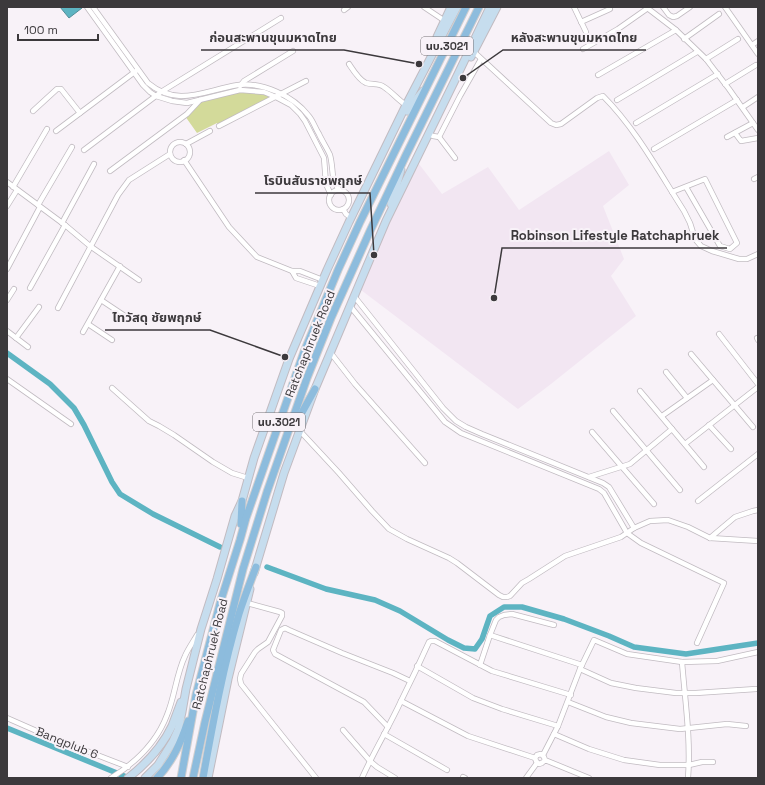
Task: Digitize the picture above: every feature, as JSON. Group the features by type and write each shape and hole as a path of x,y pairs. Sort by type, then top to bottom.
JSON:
{"main road":[{"name":"Ratchaphruek Road","path":"414,91 427,58 451,7"},
{"name":"Ratchaphruek Road","path":"186,689 201,629 235,516 242,501 263,432 287,366 321,283 351,218 406,105 457,7"},
{"name":"Ratchaphruek Road","path":"181,778 196,696 222,600 246,518 301,359 338,270 360,222 466,7"},
{"name":"Ratchaphruek Road","path":"193,778 205,722 243,569 267,492 307,378 331,318 370,231 479,7"},
{"name":"Ratchaphruek Road","path":"208,778 223,704 247,603 284,473 315,389 386,221 490,7"},
{"name":"Ratchaphruek Road","path":"457,76 474,52 497,7"},
{"path":"399,121 429,84"},
{"path":"386,221 406,155"},
{"name":"นบ.3021","path":"284,444 315,389"},
{"path":"240,540 242,501"},
{"path":"203,778 213,719 225,666 239,613 256,567"},
{"path":"128,778 144,765 163,741 172,725 186,689"},
{"path":"145,778 158,765 173,741 178,730 186,689"},
{"path":"157,778 166,769 174,756 185,730 196,696"}],"street":[{"path":"87,7 136,71 148,83 161,92 199,98"},
{"path":"94,7 136,71 143,85 156,96 172,101 187,103 199,98 220,94 240,87 260,87 278,92 296,102 309,116 330,155 333,178 339,190"},
{"path":"424,7 444,20"},
{"path":"574,7 586,32"},
{"path":"663,7 673,17 690,7"},
{"path":"725,7 758,54"},
{"path":"582,49 618,29 647,8 676,30 706,59 758,130"},
{"path":"581,22 610,9"},
{"path":"684,39 719,14"},
{"path":"84,150 161,92 281,18"},
{"path":"598,75 676,30"},
{"path":"706,59 738,39"},
{"path":"752,45 758,41"},
{"path":"240,87 248,78 293,51"},
{"path":"474,52 551,123 556,125 561,124 603,96 625,120 633,132 684,211 695,239 701,246 739,259 747,259 758,254"},
{"path":"617,100 698,52"},
{"path":"439,137 481,59"},
{"path":"349,64 363,82 384,87 406,105"},
{"path":"725,84 756,65"},
{"path":"56,131 136,71"},
{"path":"636,123 718,74"},
{"path":"219,126 306,81"},
{"path":"240,87 264,92 276,97 291,105 300,114 324,158 326,184 331,195"},
{"path":"33,112 57,89 62,89 80,113"},
{"path":"110,171 185,116 199,98"},
{"path":"743,108 758,98"},
{"path":"654,149 737,100"},
{"path":"727,137 753,123"},
{"path":"7,206 47,129"},
{"path":"58,308 118,195 129,180 170,154 171,148 176,143 186,144 210,131"},
{"path":"735,133 741,141 758,138"},
{"path":"429,134 439,137 455,158"},
{"path":"170,154 177,161 184,160 188,157 190,152 186,144"},
{"path":"7,269 39,206 72,147"},
{"path":"184,160 229,227 257,257 292,271 300,271 321,283"},
{"path":"30,288 94,164"},
{"path":"672,192 705,179 737,243 730,249 720,246 686,187"},
{"path":"7,182 90,246 139,280"},
{"path":"339,190 345,192 348,198 348,204 343,209 337,209 332,206 329,201 331,195 335,191 339,190"},
{"path":"343,209 351,218"},
{"path":"83,332 120,266"},
{"path":"292,271 296,278 321,283"},
{"path":"7,300 14,289"},
{"path":"354,296 443,408 456,421 471,429 603,483 609,487 634,528"},
{"path":"101,300 125,316"},
{"path":"16,338 39,306"},
{"path":"350,306 445,422 461,433 599,489 604,493 627,533 641,543 724,583 697,643"},
{"path":"88,324 112,340"},
{"path":"7,331 28,347"},
{"path":"685,444 758,386 719,334"},
{"path":"330,352 355,384 425,463"},
{"path":"691,354 753,427"},
{"path":"666,372 687,398"},
{"path":"7,379 71,424"},
{"path":"662,416 713,380"},
{"path":"112,388 149,421 174,435 213,462 232,473 248,478"},
{"path":"640,392 704,467"},
{"path":"437,412 443,408"},
{"path":"613,411 680,490"},
{"path":"709,425 731,449"},
{"path":"589,477 630,464 672,429"},
{"path":"300,431 389,529 453,560 503,597 510,596 522,583 565,556 621,537 634,528 650,521 668,520 688,527 710,538 758,541"},
{"path":"592,432 654,504"},
{"path":"698,501 758,454"},
{"path":"710,538 735,517 755,511 758,506"},
{"path":"247,603 280,612 282,613 282,616 268,642 255,652 241,674 241,684 316,778"},
{"path":"480,665 496,620 504,615 512,614 554,625"},
{"path":"388,727 364,702 275,654 273,650 281,630 285,628 386,670 410,682"},
{"path":"111,778 128,767 145,751 156,737 167,715 185,657 201,629"},
{"path":"490,635 581,667 611,683 630,687 685,693 756,689"},
{"path":"401,701 468,736 536,760 539,764 542,763 581,667 595,640 627,654 682,662 717,660 758,652"},
{"path":"362,778 429,642 431,641 435,641 492,671 571,694"},
{"path":"682,662 688,728 688,778"},
{"path":"417,666 473,698 558,726"},
{"path":"568,702 606,717 680,729 727,724 746,726"},
{"name":"Bangplub 6","path":"7,718 48,736 128,767"},
{"path":"343,730 376,767 395,778"},
{"path":"384,734 447,770"},
{"path":"554,734 589,749 624,760 660,765 689,765 702,762 713,762"},
{"path":"526,778 536,760 537,755 541,754 544,758 589,778"}],"shaded area":[{"path":"609,151 629,185 603,206 624,259 611,276 636,316 518,409 361,290 387,226 419,164 442,194 488,167 519,210"}],"green space":[{"path":"248,90 276,97 219,126 217,123 197,133 185,116 200,100"}],"water":[{"path":"60,7 81,7 82,8 69,18"}],"waterway":[{"path":"7,353 50,384 74,408 112,482 120,494 153,514 220,547"},
{"path":"267,567 326,589 375,600 400,611 464,648 475,649 482,639 490,616 504,607 522,607 564,619 634,647 686,654 758,643"},
{"path":"7,728 129,778"}],"place":[{"name":"ก่อนสะพานขุนมหาดไทย","path":"419,64"},
{"name":"หลังสะพานขุนมหาดไทย","path":"463,78"},
{"name":"โรบินสันราชพฤกษ์","path":"374,255"},
{"name":"Robinson Lifestyle Ratchaphruek","path":"494,298"},
{"name":"ไทวัสดุ ชัยพฤกษ์","path":"285,357"}]}
